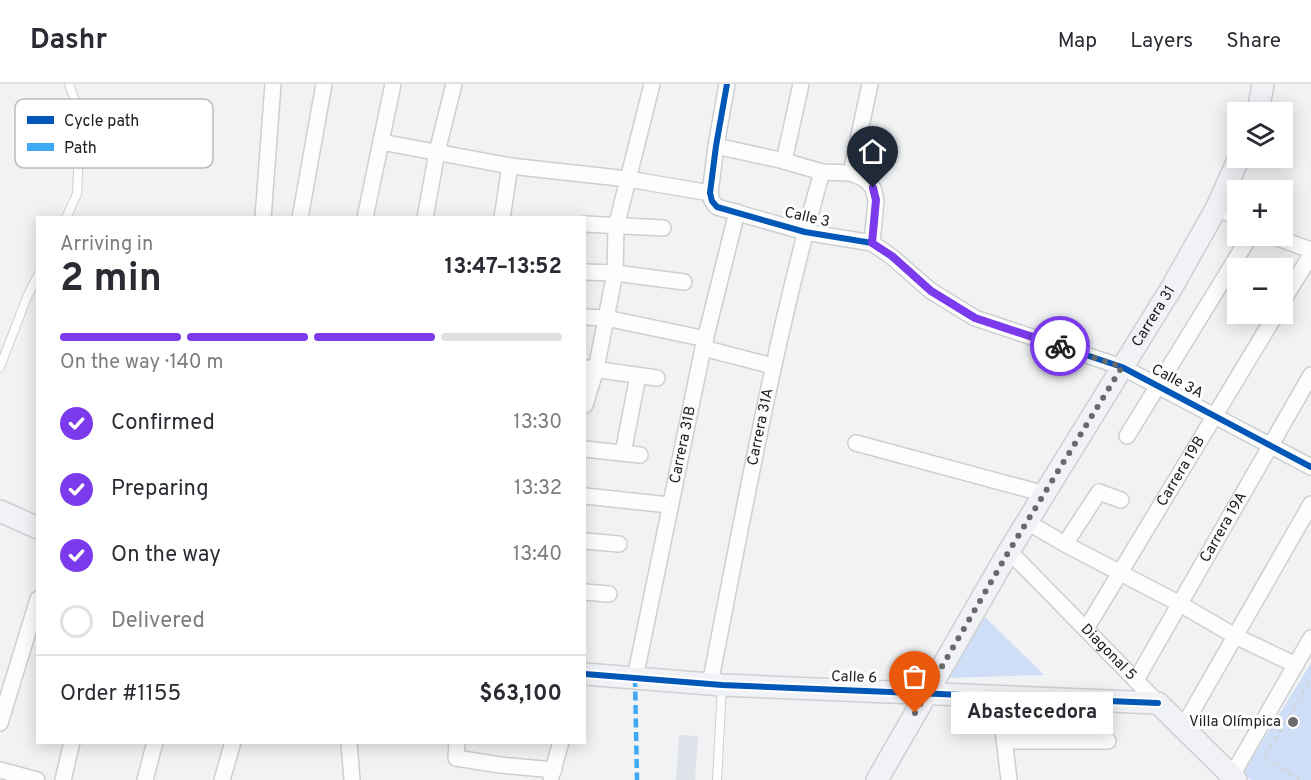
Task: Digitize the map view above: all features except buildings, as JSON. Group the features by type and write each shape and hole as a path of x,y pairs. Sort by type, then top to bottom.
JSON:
{"main road":[{"path":"1260,102 1263,84"},
{"name":"Carrera 31","path":"877,780 1009,551 1217,207 1235,168"},
{"path":"0,511 36,527"},
{"name":"Calle 6","path":"586,674 716,684 1158,703"},
{"name":"Diagonal 5","path":"1158,703 1234,778"}],"street":[{"path":"263,216 273,84"},
{"path":"300,216 324,84"},
{"path":"365,216 393,84"},
{"path":"425,216 437,152 454,84"},
{"path":"586,398 590,369 606,318 615,273 616,226 652,84"},
{"path":"381,142 510,166 628,179 710,193 727,84"},
{"path":"784,161 801,84"},
{"path":"850,173 870,84"},
{"path":"716,146 822,172 850,173 865,179 873,188 876,200 872,243"},
{"path":"503,216 510,166"},
{"name":"Carrera 31A","path":"716,684 773,366 822,172"},
{"name":"Calle 3","path":"710,193 717,207 805,232 872,243"},
{"path":"1217,207 1227,213"},
{"name":"Carrera 31B","path":"635,678 704,343 737,212"},
{"path":"586,224 663,228"},
{"name":"Calle 3A","path":"872,243 892,256 931,291 975,318 1122,367 1311,467"},
{"path":"1293,244 1311,250"},
{"path":"1127,436 1244,246"},
{"path":"1293,284 1311,255"},
{"path":"586,272 615,273 684,282"},
{"path":"586,317 606,318 704,343 773,366"},
{"name":"Carrera 19B","path":"1086,628 1270,324"},
{"path":"590,369 657,378"},
{"name":"Carrera 19A","path":"1136,680 1311,375"},
{"path":"623,453 638,376"},
{"path":"856,443 1045,494"},
{"path":"586,449 640,455"},
{"path":"1065,544 1099,492 1121,500"},
{"path":"586,496 669,505"},
{"path":"1183,727 1311,504"},
{"path":"1027,522 1235,636 1296,665"},
{"path":"586,541 618,544"},
{"name":"Diagonal 5","path":"1009,551 1158,703"},
{"path":"586,592 609,594"},
{"path":"0,723 36,606"},
{"path":"1234,778 1311,638"},
{"path":"999,696 1009,780"},
{"path":"1005,741 1108,741"},
{"path":"63,780 72,744"},
{"path":"145,780 154,744"},
{"path":"222,780 232,744"},
{"path":"349,744 352,780"},
{"path":"457,750 500,765 552,775 560,744"},
{"path":"0,770 37,780"}],"lane":[{"path":"69,84 74,99"},
{"path":"67,216 77,194 78,168"},
{"path":"0,367 36,279"},
{"path":"716,684 717,780"}],"path":[{"path":"1300,780 1264,758 1311,678"}],"shaded area":[{"path":"985,617 1044,675 946,678"},
{"name":"Villa Olímpica","path":"1311,663 1311,780 1251,780 1243,773"},
{"path":"679,735 698,736 695,780 676,780"}],"marked path":[{"path":"635,678 637,780"}],"cycle path":[{"path":"727,84 710,193 717,207 805,232 872,243 931,291 975,318 1122,367 1311,467"},
{"path":"586,674 722,685 1158,703"}],"way so far":[{"path":"915,713 1009,551 1122,367 1060,346"}],"place":[{"name":"Abastecedora","path":"915,713"},
{"name":"Villa Olímpica","path":"1293,722"}],"route":[{"path":"873,188 876,200 872,243 892,256 931,291 975,318 1060,346"}]}
